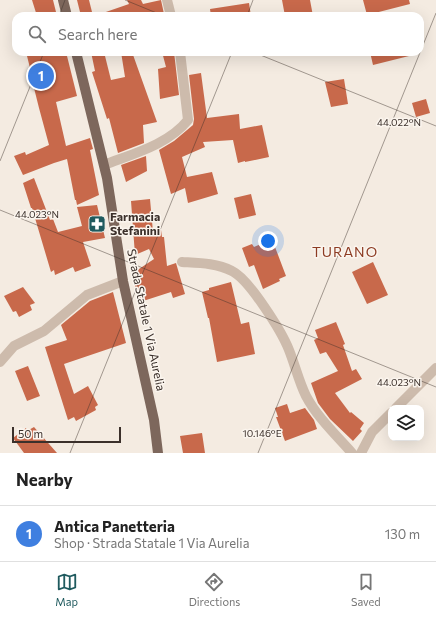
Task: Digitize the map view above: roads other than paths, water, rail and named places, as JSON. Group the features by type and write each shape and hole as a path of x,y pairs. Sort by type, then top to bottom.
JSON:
{"main road":[{"path":"63,0 66,12"},
{"name":"Strada Statale 1 Via Aurelia","path":"77,56 107,178 123,281 154,420 158,453"}],"street":[{"path":"167,0 170,12"},
{"path":"104,165 171,136 188,120 180,56"},
{"path":"182,262 210,263 234,271 246,282 271,317 289,348 305,394 313,407 352,453"},
{"path":"0,362 4,350 44,331 87,295 123,281"},
{"path":"399,405 436,368"},
{"path":"361,453 372,432 388,415"}],"place":[{"name":"Antica Panetteria","path":"41,76"},
{"name":"Farmacia Stefanini","path":"97,224"}],"district":[{"name":"TURANO","path":"345,252"}]}
